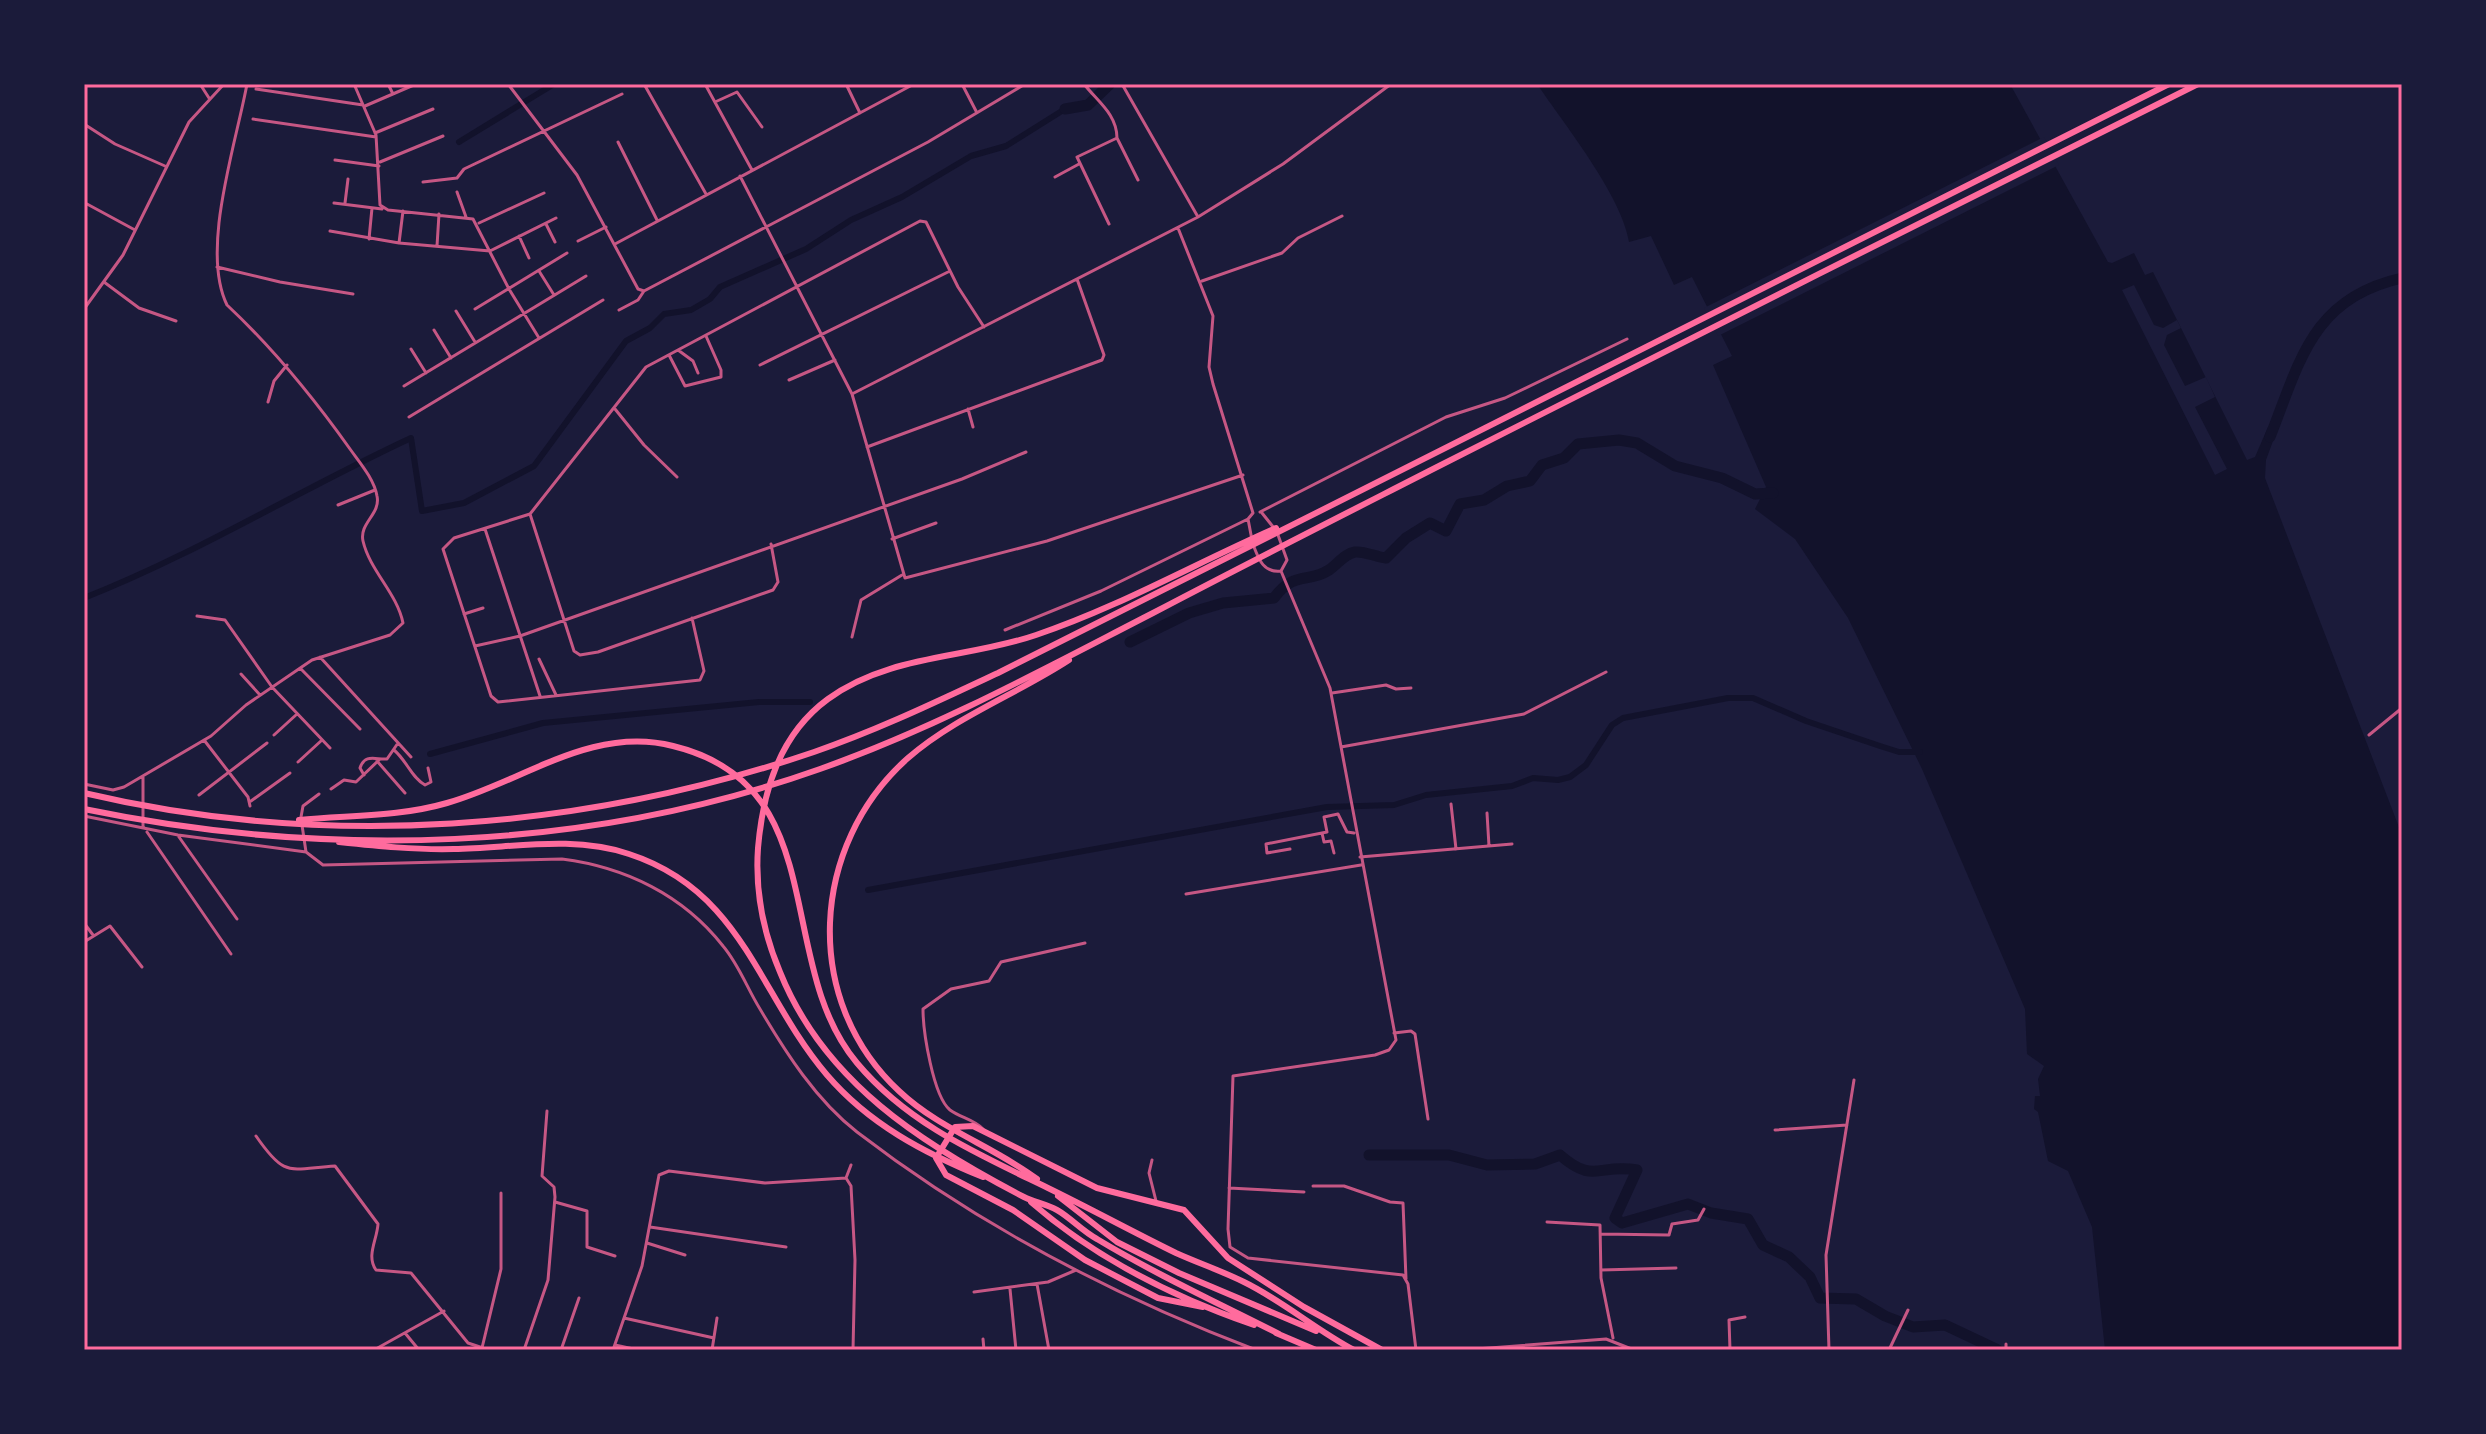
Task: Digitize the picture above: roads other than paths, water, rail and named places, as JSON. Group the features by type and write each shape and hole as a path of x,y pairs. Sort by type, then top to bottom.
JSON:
{"highway":[{"path":"84,793 130,804 279,822 418,825 528,817 618,804 757,770 817,751 935,703 2169,84"},
{"path":"296,838 431,839 513,834 621,821 762,788 866,751 941,720 1095,643 1523,423 2198,84"},
{"path":"1279,1334 1096,1239 1058,1211 1001,1184 912,1131 870,1099 810,1034 789,996 766,934 757,874 765,799 779,759 809,714 866,675 998,646 1070,624 1338,502"},
{"path":"1095,643 945,731 895,770 870,799 850,833 837,865 830,901 829,937 837,988 854,1033 874,1063 918,1107 1006,1158 1117,1242 1179,1273 1243,1297 1354,1350"},
{"path":"279,822 398,813 446,804 578,751 619,741 656,742 704,756 745,785 781,833 792,866 819,998 855,1061 908,1113 936,1132 1179,1254 1258,1289 1339,1342"},
{"path":"84,809 184,827 431,849 576,844 613,849 660,867 705,896 732,926 798,1036 844,1094 906,1141 1001,1184"},
{"path":"1316,1350 1203,1307 1152,1295 1085,1260 1022,1216 946,1175 936,1163 955,1127 965,1125 987,1133 1097,1188 1174,1205 1193,1216 1228,1258 1382,1350"},
{"path":"1029,1199 1090,1250 1203,1307"}],"street":[{"path":"200,84 209,98"},
{"path":"84,309 135,230 194,114 224,84"},
{"path":"84,784 117,790 204,740 300,668 320,657 390,635 403,623 398,604 363,541 365,526 378,505 375,490 362,465 287,365 227,305 217,267 216,245 247,84"},
{"path":"354,84 375,135 379,164 378,200 388,210"},
{"path":"388,84 393,94"},
{"path":"256,89 364,106 416,84"},
{"path":"508,84 522,107 577,175 638,289 644,291"},
{"path":"644,84 706,194"},
{"path":"705,84 752,170"},
{"path":"846,84 860,113"},
{"path":"615,244 914,84"},
{"path":"962,84 976,111"},
{"path":"619,310 638,300 644,291 928,142 1025,84"},
{"path":"1084,84 1101,101 1138,180"},
{"path":"1122,84 1198,217"},
{"path":"852,394 1198,217 1280,166 1391,84"},
{"path":"715,102 737,92 762,127"},
{"path":"423,182 457,178 464,169 622,94"},
{"path":"253,119 375,135 433,109"},
{"path":"84,133 86,126 115,144 165,166"},
{"path":"335,160 379,164 443,136"},
{"path":"1109,224 1079,164 1078,155 1117,138"},
{"path":"618,142 657,220"},
{"path":"1055,177 1079,164"},
{"path":"740,176 852,394 902,575"},
{"path":"345,204 348,179"},
{"path":"457,192 466,217"},
{"path":"477,224 544,193"},
{"path":"334,203 466,217 477,224 509,289 539,338"},
{"path":"87,204 135,230"},
{"path":"369,239 372,208"},
{"path":"399,243 403,211"},
{"path":"437,246 439,214"},
{"path":"1200,282 1282,253 1298,238 1342,216"},
{"path":"330,231 399,243 490,251 556,218"},
{"path":"692,618 704,671 700,680 494,700 443,549 454,538 530,514 646,367 923,221 984,327"},
{"path":"545,223 555,242"},
{"path":"578,241 606,227"},
{"path":"1178,228 1213,316 1209,367 1253,513"},
{"path":"519,236 529,258"},
{"path":"475,309 567,253"},
{"path":"217,267 280,282 353,294"},
{"path":"539,270 554,295"},
{"path":"760,365 950,271"},
{"path":"404,386 586,276"},
{"path":"867,447 1104,358 1077,279"},
{"path":"104,282 139,308 176,321"},
{"path":"409,417 603,300"},
{"path":"456,311 475,343"},
{"path":"434,330 451,358"},
{"path":"669,355 685,386 721,377 721,370 706,336"},
{"path":"1005,630 1101,591 1446,417 1505,398 1627,339"},
{"path":"411,349 426,373"},
{"path":"678,350 693,361 698,373"},
{"path":"789,380 835,360"},
{"path":"268,402 274,381 287,365"},
{"path":"614,408 644,445 677,477"},
{"path":"968,409 973,427"},
{"path":"475,646 520,636 771,544 884,507 1026,452"},
{"path":"852,637 861,600 902,575 915,578 1047,541 1243,475"},
{"path":"338,505 375,490"},
{"path":"1260,512 1270,520 1286,555 1285,567 1281,571"},
{"path":"530,514 574,651 580,655 598,652 773,590 778,582 771,544"},
{"path":"1248,519 1259,561 1269,570 1281,571"},
{"path":"892,539 936,523"},
{"path":"485,529 540,696"},
{"path":"1281,571 1332,693 1359,857 1396,1040 1389,1050 1375,1055 1233,1076 1230,1247 1241,1256 1395,1273 1406,1279"},
{"path":"464,614 483,608"},
{"path":"197,616 225,620 272,687 330,748"},
{"path":"320,657 411,757"},
{"path":"539,659 556,695"},
{"path":"300,668 360,729"},
{"path":"1341,747 1524,714 1606,672"},
{"path":"241,674 260,695"},
{"path":"1332,693 1386,685 1396,689 1411,688"},
{"path":"2369,735 2402,708"},
{"path":"274,735 297,714"},
{"path":"204,740 250,804 290,773"},
{"path":"298,762 322,740"},
{"path":"199,795 267,743"},
{"path":"331,789 344,780 356,782 378,760 387,759 398,743"},
{"path":"394,750 408,762 413,777 425,785 431,782 428,768"},
{"path":"365,775 360,768 362,762 371,757 378,760 405,793"},
{"path":"143,776 144,830 231,954"},
{"path":"306,852 301,809 319,794"},
{"path":"1451,804 1456,849"},
{"path":"1487,813 1490,846"},
{"path":"1290,849 1267,853 1266,844 1327,832 1324,817 1338,814 1347,832 1355,833"},
{"path":"84,816 144,830 306,852 323,865 562,859 591,863 633,877 667,894 702,922 724,946 794,1063 856,1131 1035,1249 1152,1310 1256,1350"},
{"path":"1322,833 1324,842 1331,841 1334,853"},
{"path":"178,835 237,919"},
{"path":"1359,857 1512,844"},
{"path":"1186,894 1361,865"},
{"path":"84,923 93,935"},
{"path":"84,942 110,926 142,967"},
{"path":"987,1133 975,1121 952,1112 942,1099 931,1069 923,1009 951,989 989,981 1001,962 1085,943"},
{"path":"1394,1033 1411,1031 1415,1034 1428,1119"},
{"path":"1829,1350 1827,1294 1830,1221 1854,1080"},
{"path":"524,1350 548,1280 555,1202 554,1187 543,1179 547,1111"},
{"path":"1775,1130 1847,1125"},
{"path":"256,1136 278,1166 286,1170 335,1166 378,1224 371,1256 376,1270 402,1269 411,1273 468,1343 489,1350"},
{"path":"1152,1160 1149,1173 1156,1201"},
{"path":"846,1178 851,1165"},
{"path":"638,1350 614,1348 642,1266 659,1175 665,1171 765,1183 846,1178"},
{"path":"846,1178 851,1186 855,1260 853,1350"},
{"path":"1313,1186 1344,1186 1390,1202 1403,1203 1406,1279 1416,1350"},
{"path":"1229,1188 1304,1192"},
{"path":"482,1348 501,1269 501,1193"},
{"path":"555,1202 587,1211 587,1247 615,1256"},
{"path":"1601,1234 1667,1235 1673,1223 1695,1222 1704,1209"},
{"path":"1547,1222 1597,1223 1601,1234 1601,1270 1613,1340"},
{"path":"650,1227 786,1247"},
{"path":"646,1243 685,1255"},
{"path":"1601,1270 1676,1268"},
{"path":"974,1292 1037,1284 1076,1270"},
{"path":"1037,1284 1049,1350"},
{"path":"1010,1289 1016,1350"},
{"path":"561,1350 579,1298"},
{"path":"374,1350 444,1311"},
{"path":"1889,1350 1908,1312"},
{"path":"1730,1350 1729,1320 1745,1317"},
{"path":"624,1318 714,1338"},
{"path":"712,1350 717,1318"},
{"path":"405,1333 419,1350"},
{"path":"983,1339 984,1350"},
{"path":"1463,1350 1613,1340 1634,1350"}],"waterway":[{"path":"459,142 554,84"},
{"path":"1065,109 1088,105 1110,84"},
{"path":"84,598 209,541 411,438 422,511 464,503 534,466 626,341 650,328 664,314 691,310 710,299 720,287 806,249 851,220 902,197 971,156 1006,146 1065,109"},
{"path":"2270,437 2301,359 2329,317 2372,287 2402,278"},
{"path":"1130,642 1189,613 1223,603 1274,598 1288,584 1321,574 1351,553 1363,552 1386,558 1406,538 1430,523 1446,531 1460,504 1484,500 1507,486 1530,481 1542,465 1564,458 1578,444 1619,440 1637,443 1675,466 1722,478 1755,494 1773,493"},
{"path":"868,890 1327,807 1394,805 1426,795 1512,786 1533,778 1558,780 1570,777 1586,765 1612,725 1623,718 1728,698 1753,698 1806,721 1880,746 1899,752 1920,752"},
{"path":"430,754 543,723 759,702 810,702"},
{"path":"1369,1155 1449,1155 1487,1165 1535,1164 1560,1155 1589,1171 1637,1170 1615,1218 1622,1223 1688,1204 1711,1213 1748,1219 1763,1245 1789,1257 1810,1277 1820,1298 1856,1299 1885,1316 1913,1327 1945,1325 1998,1350"}]}
